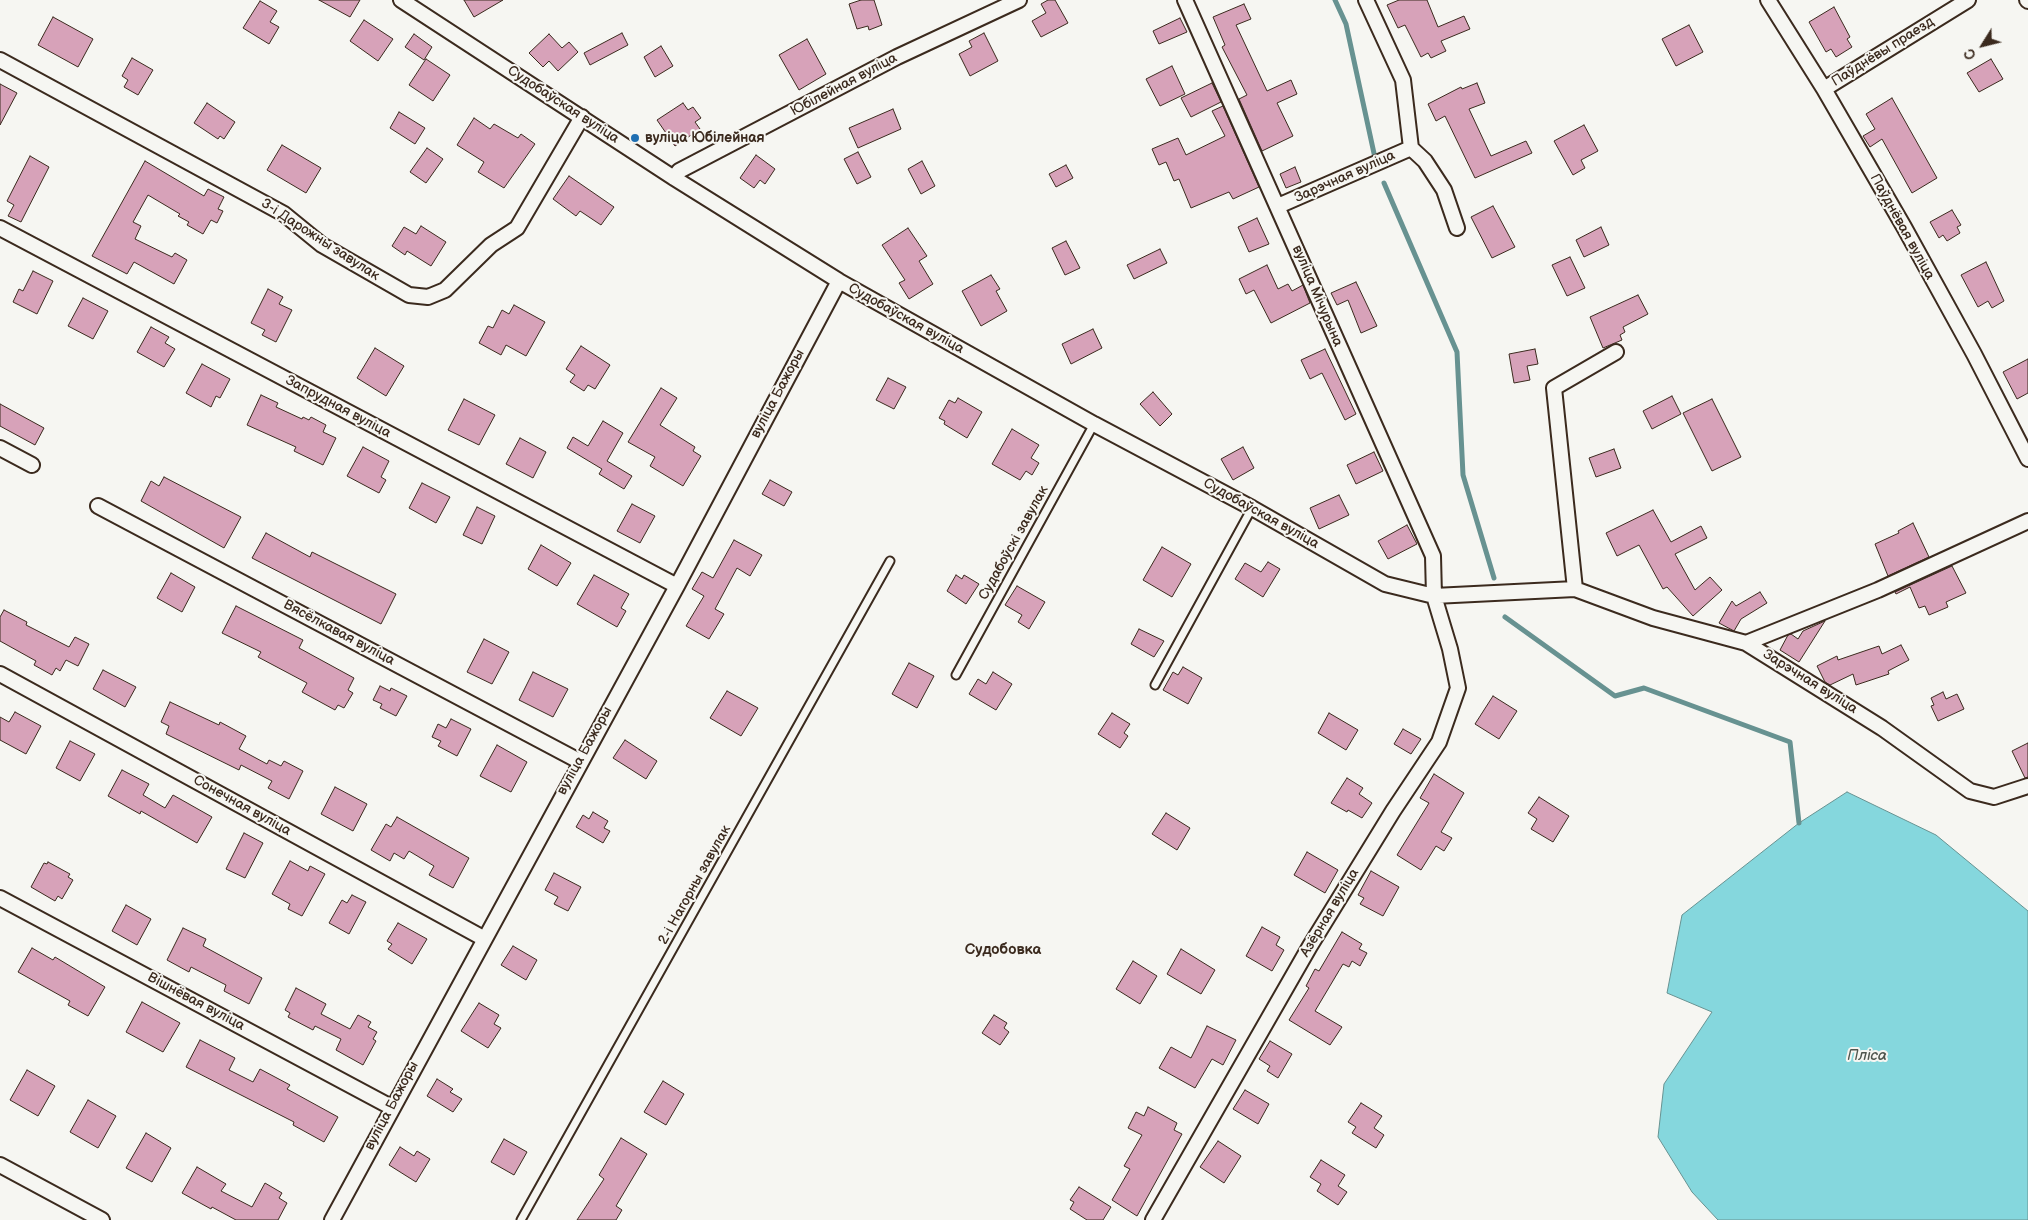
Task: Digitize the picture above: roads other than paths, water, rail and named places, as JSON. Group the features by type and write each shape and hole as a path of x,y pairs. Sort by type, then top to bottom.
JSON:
{"street":[{"name":"Судобаўская вуліца","path":"401,0 582,116 674,178 839,281 1094,424 1252,508 1384,584 1434,596"},
{"name":"Юбілейная вуліца","path":"674,178 679,171 888,62 1018,0"},
{"name":"вуліца Мічурына","path":"1185,0 1278,206 1379,439 1433,556 1434,596"},
{"name":"Зарэчная вуліца","path":"1366,0 1403,80 1410,148 1425,161 1444,190 1457,228"},
{"name":"Паўднёвая вуліца","path":"1768,0 1824,89 1974,354 2028,459"},
{"name":"Паўднёвы праезд","path":"1824,89 1968,0"},
{"name":"3-і Дарожны завулак","path":"0,60 284,214 322,245 409,295 428,297 444,290 491,245 517,228 582,116"},
{"name":"Зарэчная вуліца","path":"1278,206 1410,148"},
{"name":"Запрудная вуліца","path":"0,228 676,586"},
{"name":"вуліца Бажоры","path":"332,1220 839,281"},
{"path":"1575,589 1554,388 1616,352"},
{"path":"0,448 32,465"},
{"name":"Вясёлкавая вуліца","path":"98,506 579,761"},
{"path":"1746,643 1878,590 2028,521"},
{"name":"Зарэчная вуліца","path":"1434,596 1575,589 1653,618 1746,643 1882,728 1970,791 1994,797 2028,786"},
{"name":"Азёрная вуліца","path":"1153,1220 1310,946 1393,811 1439,742 1458,688 1450,649 1434,596"},
{"name":"Сонечная вуліца","path":"0,674 483,938"},
{"name":"Вішнёвая вуліца","path":"0,898 392,1107"},
{"path":"0,1165 102,1220"}],"lane":[{"name":"Судабоўскі завулак","path":"956,675 1094,424"},
{"path":"1155,685 1252,508"},
{"name":"2-і Нагорны завулак","path":"521,1220 890,561"}],"water":[{"name":"Пліса","path":"1847,792 1936,835 2028,911 2028,1220 1718,1220 1692,1192 1658,1137 1664,1084 1712,1012 1667,993 1682,915 1799,823"}],"waterway":[{"path":"1335,0 1346,24 1375,158"},
{"path":"1384,183 1457,352 1463,475 1494,578"},
{"path":"1505,617 1615,696 1644,688 1790,742 1799,823"}],"place":[{"name":"вуліца Юбілейная","path":"635,138"}],"district":[{"name":"Судобовка","path":"1003,950"}]}
